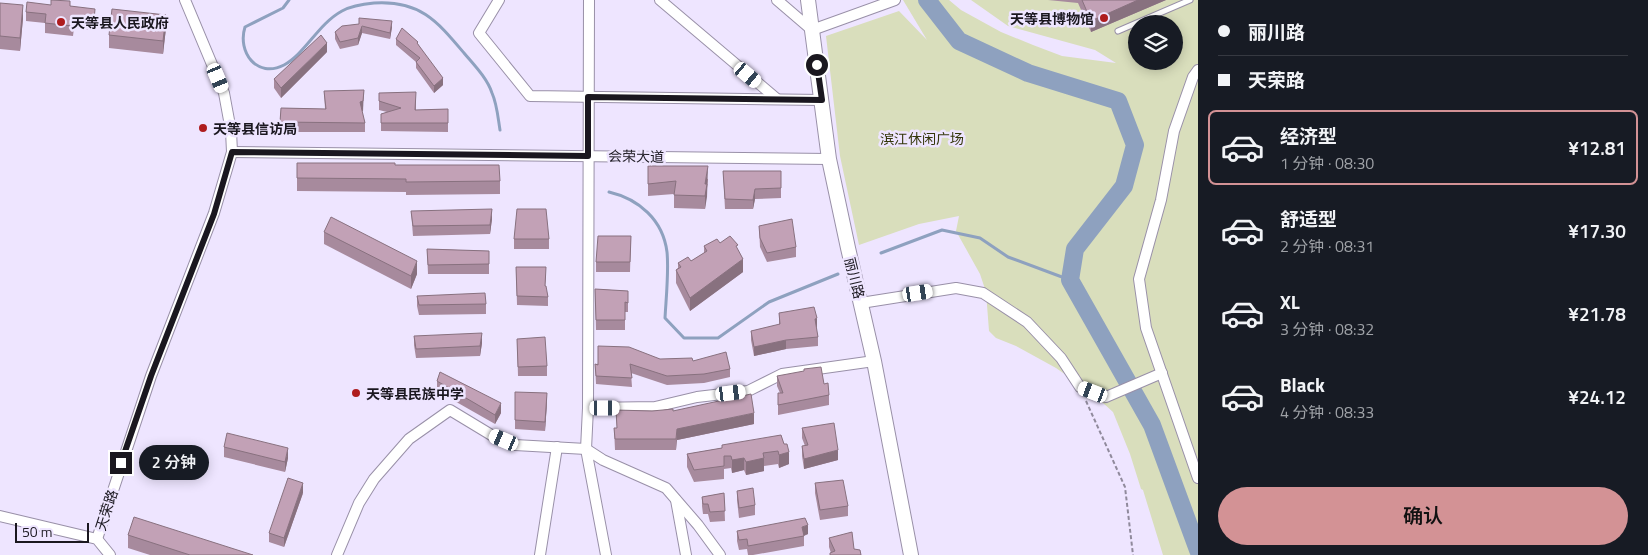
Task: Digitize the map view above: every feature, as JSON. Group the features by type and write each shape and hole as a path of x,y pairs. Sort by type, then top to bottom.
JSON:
{"main road":[{"name":"丽川路","path":"808,0 829,159 874,361 912,555"}],"street":[{"name":"天荣路","path":"97,539 151,376 214,214 232,152 231,131 224,93 185,0"},
{"path":"499,0 479,33 530,96 822,100"},
{"path":"589,0 588,408 586,449 606,555"},
{"path":"660,0 777,99"},
{"path":"777,0 812,30 895,0"},
{"path":"1198,70 1193,77 1174,131 1161,200 1139,279 1146,328 1198,478"},
{"name":"会荣大道","path":"232,152 829,159"},
{"path":"861,303 956,288 983,292 1028,322 1061,358 1080,387 1106,397 1146,378 1162,373"},
{"path":"588,408 655,407 696,398 748,391 782,374 874,361"},
{"path":"337,555 360,503 374,479 408,439 450,410 493,436 515,445 586,449 603,460 666,488 720,555"},
{"path":"540,555 557,447"},
{"path":"676,499 686,555"},
{"path":"0,516 97,539 110,555"}],"lane":[{"path":"1118,31 1190,0"}],"path":[{"path":"1080,387 1125,487 1133,555"}],"green space":[{"name":"滨江休闲广场","path":"903,0 949,0 961,10 1001,32 1062,56 1116,63 1095,50 1008,26 971,0 1198,0 1198,555 1163,555 1143,490 1141,489 1130,454 1113,412 1093,394 1056,368 1016,346 996,338 989,331 986,292 980,274 956,231 959,216 919,224 859,245 840,156 826,36 899,11 927,40"}],"building":[{"path":"51,0 70,1 70,6 95,9 94,20 74,18 73,26 45,23 46,14 26,12 27,2 51,5"},
{"path":"1082,0 1138,0 1091,21"},
{"path":"0,3 23,5 20,38 0,36"},
{"path":"112,9 166,15 163,41 109,35"},
{"path":"359,18 392,21 390,33 362,26 358,38 340,42 335,32 342,26 359,24"},
{"path":"402,28 418,42 443,78 434,86 416,62 420,58 396,39"},
{"path":"321,35 327,43 281,88 274,79"},
{"path":"364,90 363,101 360,102 365,123 280,122 281,108 326,109 324,91"},
{"path":"416,92 415,110 448,109 448,123 381,123 381,114 401,108 379,101 379,93"},
{"path":"297,163 499,165 500,181 406,182 406,179 297,178"},
{"path":"648,166 708,166 705,196 674,195 676,181 648,184"},
{"path":"723,171 781,171 781,188 755,189 753,200 725,199"},
{"path":"492,209 490,225 413,226 411,211"},
{"path":"517,209 546,209 549,239 514,239"},
{"path":"331,217 417,261 411,276 324,232"},
{"path":"792,219 796,247 767,253 760,238 759,226"},
{"path":"598,236 631,236 630,262 596,262"},
{"path":"730,236 738,245 736,246 743,259 690,298 676,270 681,267 678,263 688,257 691,261 707,251 704,246 717,239 720,243"},
{"path":"427,249 489,251 489,264 428,265"},
{"path":"516,267 546,267 545,286 548,297 517,296"},
{"path":"595,289 628,291 628,303 625,302 625,320 596,320"},
{"path":"485,293 486,304 419,305 417,296"},
{"path":"814,307 817,318 815,319 818,337 786,340 754,347 751,331 780,324 779,313"},
{"path":"482,333 480,346 416,349 414,336"},
{"path":"545,337 547,366 518,367 517,339"},
{"path":"598,346 629,347 660,359 692,358 693,361 726,352 730,369 704,374 667,376 630,364 632,378 596,376 595,364 598,365"},
{"path":"821,367 824,384 828,383 829,395 778,405 778,393 783,393 777,376"},
{"path":"440,372 501,403 495,415 437,381"},
{"path":"515,392 547,393 545,422 515,420"},
{"path":"751,394 754,413 677,429 676,439 615,439 614,428 617,428 616,410 652,411 673,409 673,411"},
{"path":"834,423 838,450 804,459 802,446 808,445 802,428"},
{"path":"227,433 288,448 285,462 224,447"},
{"path":"781,435 784,444 787,444 789,452 779,455 778,451 763,453 764,458 746,462 744,458 732,460 731,456 724,456 724,466 694,470 687,454 722,448 722,445"},
{"path":"288,478 303,483 284,538 269,533"},
{"path":"843,480 848,506 820,510 815,483"},
{"path":"753,488 755,505 739,508 737,491"},
{"path":"724,493 725,511 710,512 708,504 703,504 702,497"},
{"path":"134,517 253,555 190,555 128,535"},
{"path":"805,518 808,525 802,527 804,536 748,546 747,539 739,540 737,531"},
{"path":"852,532 854,549 860,550 861,555 830,555 830,553 835,551 829,538"}],"waterway":[{"path":"289,0 283,8 245,27 244,45 251,61 258,66 274,68 292,60 326,23 346,9 357,5 374,3 404,5 416,9 436,22 480,72 494,97 500,130"},
{"path":"927,0 959,41 1028,73 1118,101 1135,145 1124,186 1075,249 1070,280 1152,425 1198,550"},
{"path":"609,192 620,195 639,206 648,213 660,230 665,241 668,260 665,318 684,338 718,338 769,302 838,274"},
{"path":"881,253 942,230 980,238 1008,257 1070,280"}],"place":[{"name":"天等县博物馆","path":"1104,18"},
{"name":"天等县人民政府","path":"61,22"},
{"name":"天等县信访局","path":"203,128"},
{"name":"天等县民族中学","path":"356,393"}],"route":[{"path":"121,463 151,376 214,214 232,152 588,156 588,97 822,100 817,65"}]}
